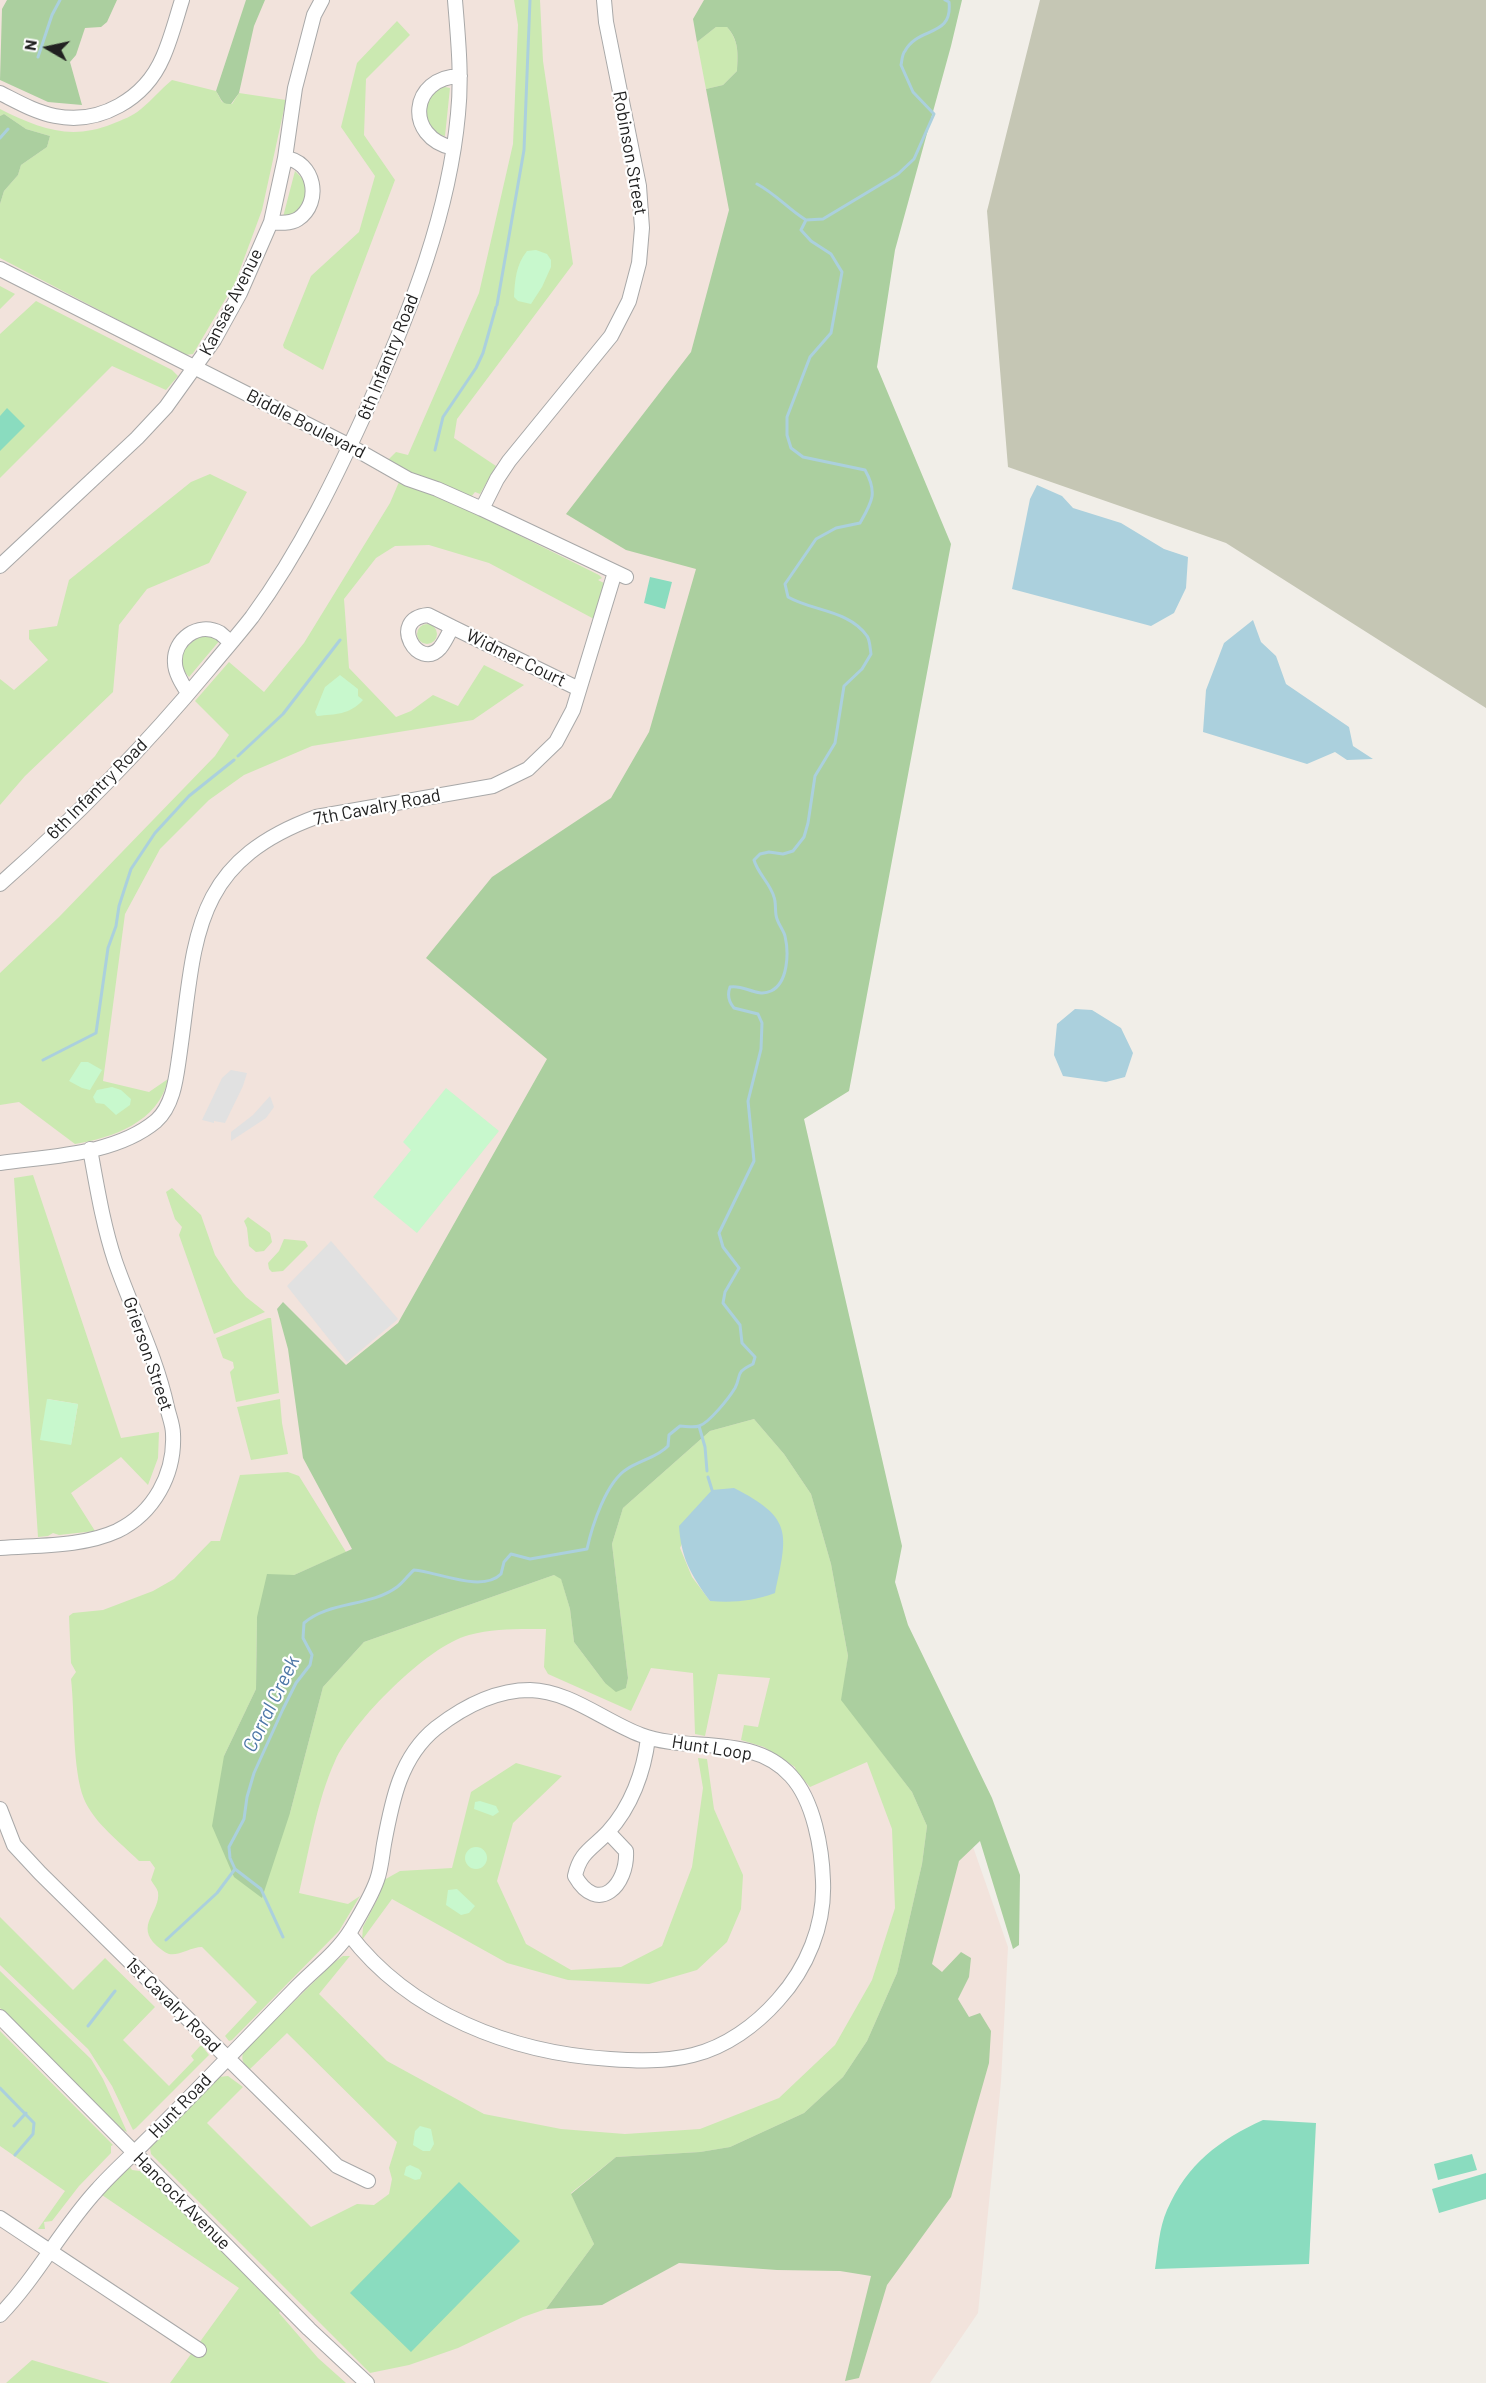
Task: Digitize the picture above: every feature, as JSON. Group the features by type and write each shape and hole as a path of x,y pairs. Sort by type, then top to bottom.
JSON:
{"street":[{"path":"0,93 35,111 56,117 80,118 102,115 138,93 151,79 163,58 182,0"},
{"name":"Kansas Avenue","path":"0,566 137,438 166,407 196,368 240,293 271,222 285,158 296,88 314,15 322,0"},
{"name":"6th Infantry Road","path":"1,882 93,797 189,693 251,617 285,568 317,513 401,332 445,189 458,114 460,76 455,0"},
{"name":"Robinson Street","path":"482,509 496,479 509,461 611,336 629,301 639,263 642,228 639,186 604,0"},
{"path":"453,148 440,145 428,136 420,123 419,108 423,94 433,83 446,77 460,76"},
{"path":"271,222 290,222 299,218 308,209 313,191 312,179 304,165 294,159 285,158"},
{"name":"Biddle Boulevard","path":"0,269 350,446 408,479 482,509 621,574"},
{"name":"7th Cavalry Road","path":"0,1163 90,1149 127,1139 157,1120 176,1084 190,971 201,920 211,897 246,856 289,827 316,817 493,786 528,769 556,742 573,710 621,574"},
{"name":"Widmer Court","path":"452,627 579,689"},
{"path":"189,693 175,666 175,654 180,641 191,633 205,630 220,633 231,642"},
{"name":"Grierson Street","path":"0,1548 82,1542 118,1530 148,1509 165,1484 170,1464 173,1433 163,1388 112,1252 90,1149"},
{"name":"Hunt Loop","path":"510,1692 552,1693 648,1738 750,1751 771,1760 792,1777 815,1825 822,1856 823,1891 817,1930 806,1960 793,1983 769,2010 744,2031 718,2046 693,2055 661,2060 631,2060 549,2053 516,2044 482,2031 420,2000 396,1984 349,1934 378,1880 392,1799 400,1774 431,1732 459,1712 488,1697 510,1692"},
{"path":"608,1832 626,1851 627,1863 620,1879 610,1892 598,1896 583,1890 575,1876 578,1860 608,1832 631,1799 641,1773 648,1738"},
{"name":"1st Cavalry Road","path":"0,1809 14,1845 337,2166 368,2181"},
{"name":"Hunt Road","path":"0,2315 95,2191 349,1934"},
{"name":"Hancock Avenue","path":"0,2017 309,2329 367,2383"},
{"path":"0,2218 199,2350"}],"shaded area":[{"path":"0,0 774,0 671,981 1008,1947 1001,2082 978,2313 930,2383 0,2383"},
{"path":"1040,0 1486,0 1486,708 1226,543 1008,467 987,211"},
{"path":"231,1070 247,1073 225,1123 202,1120 222,1078"},
{"path":"270,1096 274,1107 266,1118 231,1141 231,1132 253,1115"},
{"path":"331,1241 398,1319 347,1362 287,1286"}],"green space":[{"path":"7,0 117,0 107,22 101,27 85,28 76,55 70,62 82,105 48,102 0,80 2,9"},
{"path":"246,0 265,0 254,26 239,93 231,104 228,104 216,91"},
{"path":"514,0 540,0 543,61 573,264 457,419 454,438 496,466 480,494 475,492 471,497 410,473 388,460 396,452 408,455 479,293 513,144 518,25"},
{"path":"704,0 962,0 895,250 877,367 951,544 849,1091 804,1119 902,1546 895,1582 908,1625 992,1798 1020,1875 1019,1945 1013,1949 980,1841 959,1861 932,1964 942,1972 961,1952 971,1958 969,1977 958,1999 969,2017 980,2013 991,2031 989,2063 951,2197 887,2285 859,2378 845,2381 871,2276 840,2271 777,2270 679,2263 602,2305 546,2309 594,2244 571,2194 616,2157 700,2152 730,2147 804,2113 843,2077 867,2041 897,1973 922,1864 927,1826 912,1792 841,1700 848,1656 831,1564 811,1494 784,1454 754,1419 710,1431 623,1508 612,1544 628,1678 626,1688 616,1692 605,1683 574,1642 570,1609 561,1579 554,1575 364,1642 323,1687 290,1813 262,1898 234,1877 212,1826 224,1756 256,1689 257,1617 267,1574 294,1575 352,1549 303,1458 288,1349 277,1309 283,1302 346,1365 398,1323 547,1059 426,958 492,877 611,798 649,732 696,569 626,550 566,514 691,352 729,210 706,89 723,85 737,71 736,42 727,27 716,27 697,42 693,19"},
{"path":"397,21 410,35 366,79 364,135 395,180 323,370 284,348 283,345 311,276 359,232 375,176 341,127 357,63"},
{"path":"716,27 727,27 734,37 737,71 723,85 706,89 697,42"},
{"path":"172,80 216,91 222,102 232,104 239,93 286,100 262,210 235,283 193,354 185,355 0,258 0,204 4,191 18,175 21,165 47,147 50,136 26,129 4,114 0,116 0,109 41,127 82,132 112,124 134,114"},
{"path":"445,87 450,88 445,136 433,133 425,111 432,93"},
{"path":"4,114 26,129 50,136 47,147 21,165 18,175 4,191 0,204 0,116"},
{"path":"295,171 307,183 306,203 292,217 283,217"},
{"path":"536,250 547,254 551,260 551,267 531,304 518,301 514,297 515,284 523,256 527,251"},
{"path":"0,286 15,294 0,309"},
{"path":"36,301 172,370 178,376 166,390 112,366 0,478 0,334"},
{"path":"7,408 25,426 0,451 0,416"},
{"path":"210,474 247,492 209,563 147,589 119,625 113,692 25,776 0,805 0,679 14,690 48,660 29,639 29,630 57,626 69,580 191,482"},
{"path":"399,482 464,508 599,575 602,578 598,580 604,583 594,619 489,563 429,545 395,546 376,558 344,599 349,668 396,717 411,711 433,695 458,706 484,665 524,685 473,720 312,746 244,775 209,800 160,849 125,914 103,1081 149,1092 168,1079 163,1094 155,1106 144,1117 118,1132 75,1144 19,1102 0,1105 0,973 59,917 215,756 229,735 195,701 229,662 264,692 304,643 390,503","holes":["358,689 358,696 317,716"]},
{"path":"650,577 672,582 665,609 644,603"},
{"path":"427,624 434,627 437,634 434,641 427,644 420,641 417,634 420,627"},
{"path":"205,634 220,640 189,677 181,664 181,657 192,642"},
{"path":"340,675 358,689 358,696 363,700 353,709 317,716 315,712 325,687"},
{"path":"81,1062 88,1062 102,1070 90,1090 69,1081"},
{"path":"112,1087 121,1090 131,1099 130,1105 116,1115 104,1104 96,1103 93,1097 97,1090"},
{"path":"446,1088 499,1131 417,1233 373,1197 411,1150 403,1142"},
{"path":"33,1175 121,1438 159,1432 158,1458 148,1485 121,1457 71,1493 95,1531 59,1535 53,1533 38,1537 14,1178","holes":["48,1399 78,1404 71,1445"]},
{"path":"172,1188 201,1215 215,1255 233,1282 246,1297 265,1312 214,1334 179,1235 182,1227 175,1219 166,1192"},
{"path":"248,1217 270,1233 272,1242 264,1251 256,1252 249,1246 244,1221"},
{"path":"284,1239 305,1241 308,1246 283,1271 272,1272 268,1263 279,1251"},
{"path":"271,1318 279,1393 236,1402 230,1372 234,1368 233,1362 223,1358 216,1338"},
{"path":"47,1399 78,1404 71,1445 40,1440"},
{"path":"280,1399 288,1454 251,1460 237,1407"},
{"path":"754,1419 784,1454 811,1494 831,1564 848,1656 842,1700 912,1792 927,1826 922,1864 897,1973 867,2041 843,2077 804,2113 730,2147 700,2152 616,2157 571,2193 594,2244 546,2309 523,2317 458,2348 409,2365 370,2373 151,2154 150,2148 154,2142 219,2077 228,2076 243,2087 207,2123 311,2227 357,2204 374,2205 389,2194 392,2179 389,2168 397,2142 287,2033 249,2070 243,2060 246,2049 332,1964 343,1956 350,1956 319,1994 387,2061 484,2114 561,2129 625,2134 700,2129 779,2098 835,2045 872,1980 895,1908 892,1829 867,1762 810,1787 795,1767 764,1747 741,1740 744,1725 758,1727 770,1678 718,1674 705,1736 695,1734 693,1673 651,1668 631,1711 548,1674 544,1667 546,1629 488,1631 452,1642 413,1669 374,1706 344,1745 335,1761 318,1809 299,1893 348,1904 360,1896 339,1931 229,2041 225,2036 257,2002 202,1947 169,1954 157,1946 148,1932 148,1925 158,1899 157,1890 151,1880 155,1868 150,1861 139,1861 109,1832 94,1816 84,1799 77,1772 71,1679 76,1672 71,1663 69,1616 73,1613 103,1610 153,1591 174,1579 211,1541 220,1541 240,1475 288,1472 299,1476 346,1552 294,1575 257,1617 256,1689 224,1756 290,1813 323,1687 364,1642 554,1575 561,1578 570,1609 574,1642 605,1683 626,1688 628,1678 612,1544 623,1508 710,1431","holes":["713,1490 710,1601 692,1577 680,1548 698,1507"]},
{"path":"698,1758 707,1759 714,1809 743,1875 741,1909 727,1942 697,1970 649,1984 568,1980 507,1963 392,1899 362,1940 363,1927 378,1898 384,1880 400,1871 452,1868 471,1792 516,1763 562,1776 513,1823 497,1881 526,1944 571,1970 621,1967 662,1946 692,1867 703,1788"},
{"path":"480,1801 496,1806 499,1812 493,1816 474,1809 475,1802"},
{"path":"476,1847 484,1850 487,1858 484,1866 476,1869 468,1866 465,1858 468,1850"},
{"path":"457,1889 475,1906 469,1913 461,1915 446,1905 448,1890"},
{"path":"0,1917 73,1990 105,1958 155,2007 123,2040 169,2086 194,2060 191,2056 200,2046 209,2055 133,2130 112,2086 88,2049 0,1965"},
{"path":"0,1971 91,2059 103,2079 127,2132 0,2008"},
{"path":"0,2031 113,2145 111,2153 79,2186 52,2221 44,2222 45,2229 38,2229 65,2191 0,2146"},
{"path":"1263,2120 1316,2123 1309,2264 1155,2269 1164,2217 1184,2179 1206,2155 1219,2145"},
{"path":"420,2126 431,2129 434,2144 430,2151 423,2151 413,2145 415,2131"},
{"path":"1472,2154 1477,2170 1438,2180 1434,2164"},
{"path":"410,2165 422,2173 420,2179 415,2180 404,2175 406,2167"},
{"path":"130,2167 132,2170 142,2169 151,2178 150,2180 153,2180 254,2281 254,2285 281,2310 279,2313 318,2358 346,2383 170,2383 239,2288 102,2195"},
{"path":"1486,2173 1486,2199 1439,2213 1432,2189"},
{"path":"459,2182 520,2241 411,2352 350,2293"},
{"path":"32,2360 110,2383 6,2383"}],"water":[{"path":"1037,485 1062,496 1073,508 1121,523 1164,549 1188,557 1186,588 1174,613 1151,626 1012,589 1030,499"},
{"path":"1253,620 1261,642 1276,656 1286,684 1349,727 1353,746 1373,759 1347,760 1335,752 1307,764 1203,732 1206,690 1224,643"},
{"path":"1075,1009 1092,1010 1121,1028 1133,1053 1125,1077 1106,1082 1063,1076 1054,1055 1057,1024"},
{"path":"734,1488 767,1509 782,1529 782,1556 775,1593 743,1601 710,1601 688,1566 682,1548 679,1526 712,1490"}],"waterway":[{"path":"38,57 52,15 60,0"},
{"path":"497,305 524,150 530,0"},
{"name":"Corral Creek","path":"166,1940 217,1893 235,1869 230,1858 229,1847 244,1819 254,1773 296,1683 310,1665 312,1655 303,1638 304,1623 325,1611 386,1593 399,1585 414,1570 459,1580 483,1582 501,1574 504,1562 511,1554 530,1559 587,1549 601,1505 619,1475 664,1450 668,1446 669,1435 680,1426 697,1427 708,1420 732,1392 741,1372 753,1364 755,1357 742,1343 740,1325 723,1303 725,1292 739,1268 723,1247 719,1233 754,1161 748,1101 761,1049 762,1023 758,1014 734,1008 729,1000 729,993 730,987 766,993 777,987 784,975 787,959 785,936 777,918 772,892 754,860 760,854 769,852 783,854 793,851 804,837 815,776 835,743 844,686 862,669 871,654 868,638 859,627 840,616 788,597 785,584 816,539 836,528 860,523 872,497 871,485 865,470 803,457 791,448 787,435 787,417 810,357 831,333 842,272 831,254 811,241 801,230 806,220 823,219 898,174 914,159 934,114 913,92 901,65 902,58 911,43 940,27 946,21 949,2 945,0"},
{"path":"0,138 8,129"},
{"path":"757,184 806,220"},
{"path":"435,450 443,417 476,368 483,353 496,307"},
{"path":"238,756 283,714 340,640"},
{"path":"43,1060 96,1033 108,948 131,869 155,833 189,796 234,760"},
{"path":"699,1426 705,1447 707,1471"},
{"path":"708,1477 712,1490"},
{"path":"235,1869 261,1889 283,1937"},
{"path":"88,2026 115,1991"},
{"path":"0,2088 34,2123 33,2134 15,2155"},
{"path":"14,2126 26,2113"}]}
